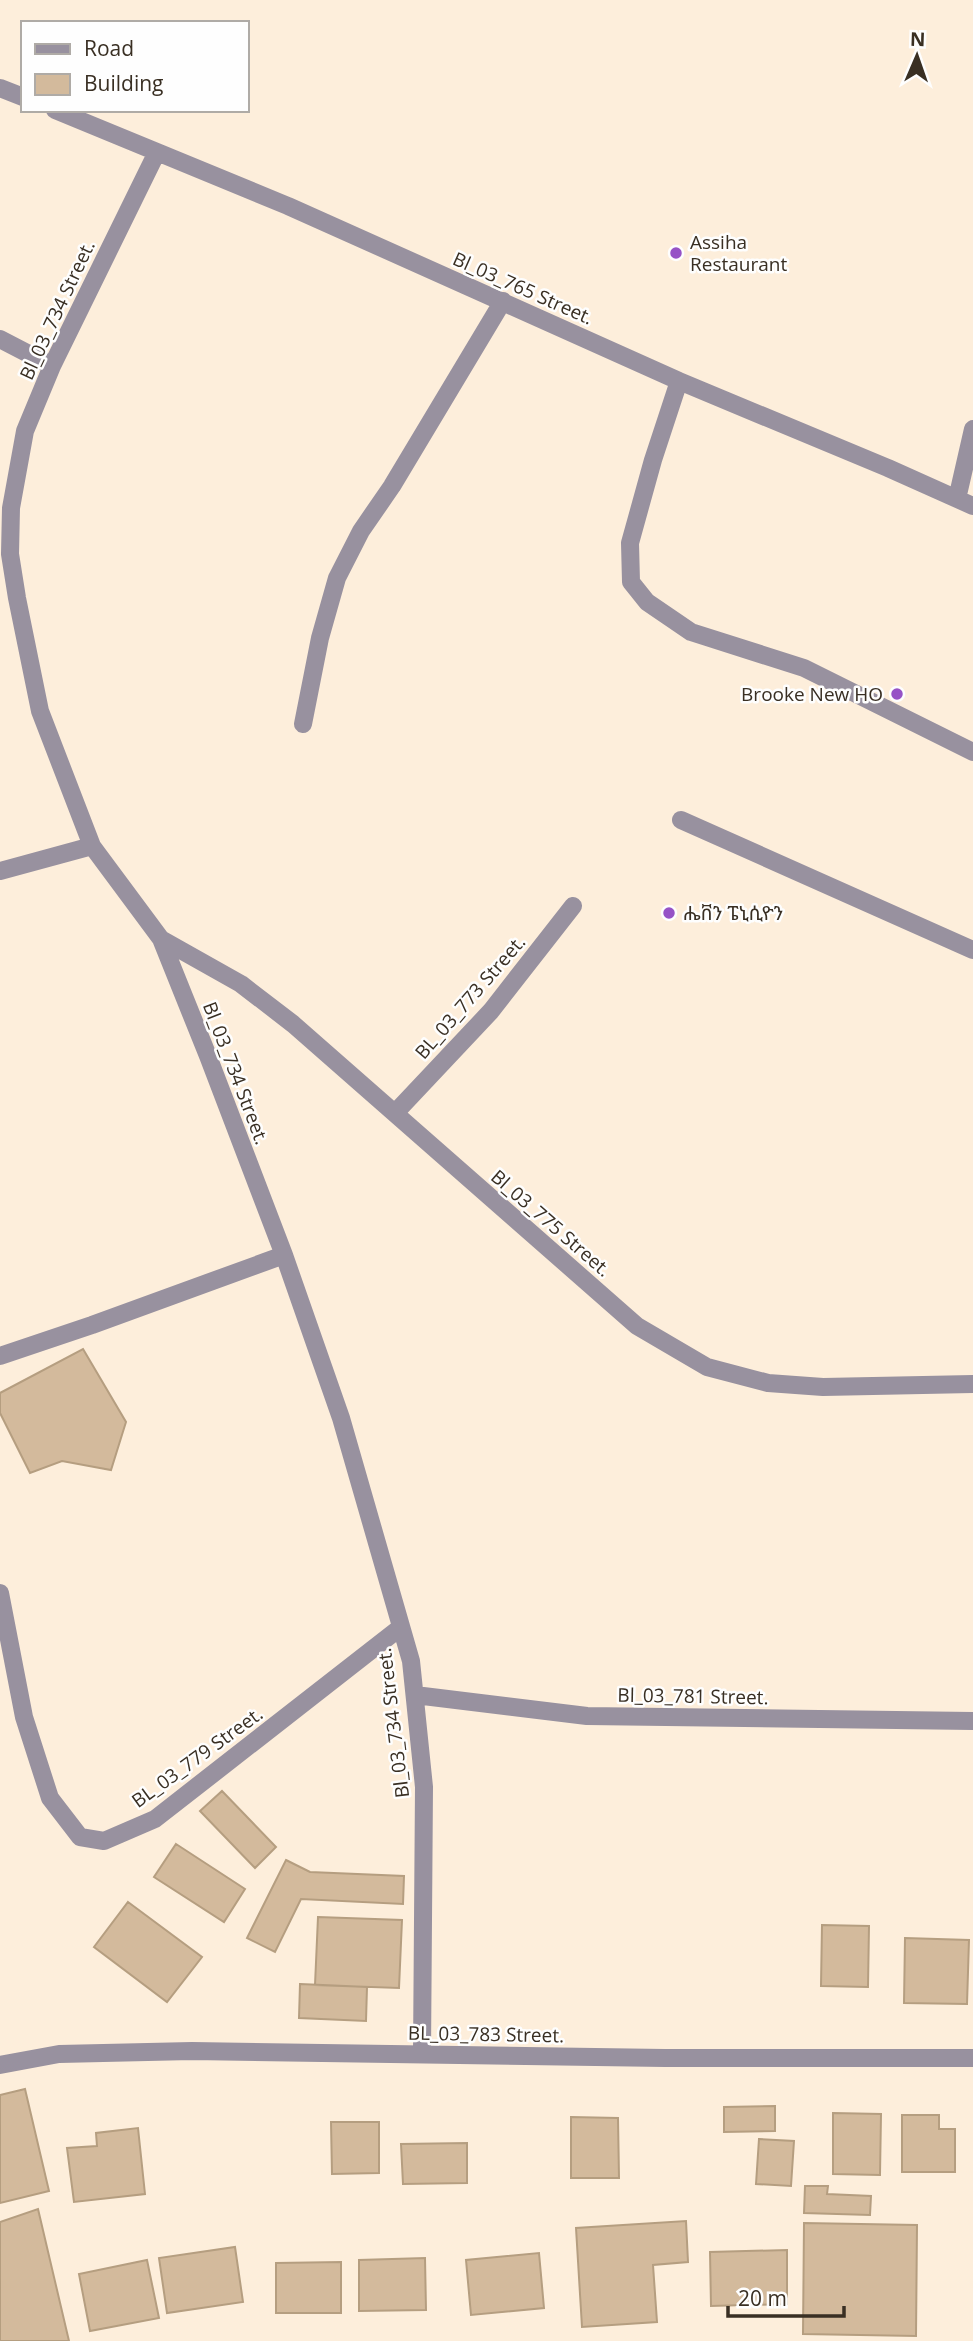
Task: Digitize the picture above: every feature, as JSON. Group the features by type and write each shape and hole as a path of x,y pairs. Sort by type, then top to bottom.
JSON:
{"street":[{"path":"0,88 21,96"},
{"name":"Bl_03_765 Street.","path":"60,112 301,212 679,381 965,503"},
{"name":"Bl_03_734 Street.","path":"158,152 52,366 25,431 11,508 10,554 40,711 92,846 161,939 284,1255 345,1430 411,1661 424,1787 422,2053"},
{"path":"303,724 320,638 337,578 361,531 392,486 503,301"},
{"path":"0,339 52,366"},
{"path":"679,381 630,543 631,582 647,602 691,632 804,668 973,752"},
{"path":"965,503 973,429"},
{"path":"681,820 973,950"},
{"path":"0,871 92,846"},
{"name":"BL_03_773 Street.","path":"395,1114 491,1011 573,906"},
{"name":"Bl_03_775 Street.","path":"161,939 241,984 293,1024 637,1326 706,1367 768,1383 823,1387 973,1384"},
{"path":"0,1356 284,1255"},
{"name":"BL_03_779 Street.","path":"0,1593 24,1717 50,1798 80,1837 104,1841 155,1819 401,1627"},
{"name":"Bl_03_781 Street.","path":"415,1695 587,1716 973,1721"},
{"name":"BL_03_783 Street.","path":"0,2065 58,2054 192,2051 664,2058 973,2058"}],"building":[{"path":"83,1349 126,1422 111,1470 62,1461 30,1473 0,1413 0,1393"},
{"path":"222,1791 276,1847 255,1868 200,1811"},
{"path":"176,1844 245,1889 224,1922 154,1877"},
{"path":"286,1860 310,1872 404,1876 403,1904 301,1899 275,1952 247,1938"},
{"path":"128,1902 202,1957 167,2002 94,1947"},
{"path":"318,1917 402,1920 399,1988 315,1985"},
{"path":"822,1925 869,1926 868,1987 821,1986"},
{"path":"905,1938 969,1940 967,2004 904,2003"},
{"path":"300,1984 367,1987 366,2021 299,2018"},
{"path":"25,2089 49,2191 0,2203 0,2095"},
{"path":"775,2106 775,2131 724,2132 724,2107"},
{"path":"833,2113 881,2114 880,2175 833,2174"},
{"path":"902,2115 939,2115 939,2129 955,2129 955,2172 902,2172"},
{"path":"571,2117 618,2118 619,2178 571,2178"},
{"path":"331,2122 379,2122 379,2173 332,2174"},
{"path":"138,2128 145,2194 74,2202 67,2148 97,2146 96,2133"},
{"path":"759,2139 794,2141 791,2186 756,2184"},
{"path":"467,2143 467,2183 403,2184 401,2144"},
{"path":"805,2186 828,2186 827,2194 871,2196 870,2215 804,2213"},
{"path":"38,2209 69,2341 0,2341 0,2222"},
{"path":"686,2221 688,2262 653,2265 657,2322 582,2327 576,2228"},
{"path":"804,2223 917,2225 916,2336 803,2334"},
{"path":"235,2247 243,2302 167,2313 159,2258"},
{"path":"787,2250 787,2304 711,2306 710,2252"},
{"path":"539,2253 544,2308 471,2315 466,2260"},
{"path":"425,2258 426,2310 359,2311 359,2260"},
{"path":"147,2260 159,2318 90,2331 79,2274"},
{"path":"341,2262 341,2313 276,2313 276,2263"}],"place":[{"name":"Assiha Restaurant","path":"676,253"},
{"name":"Brooke New HO","path":"897,694"},
{"name":"ሔቨን ፔኒሲዮን","path":"669,913"}]}
